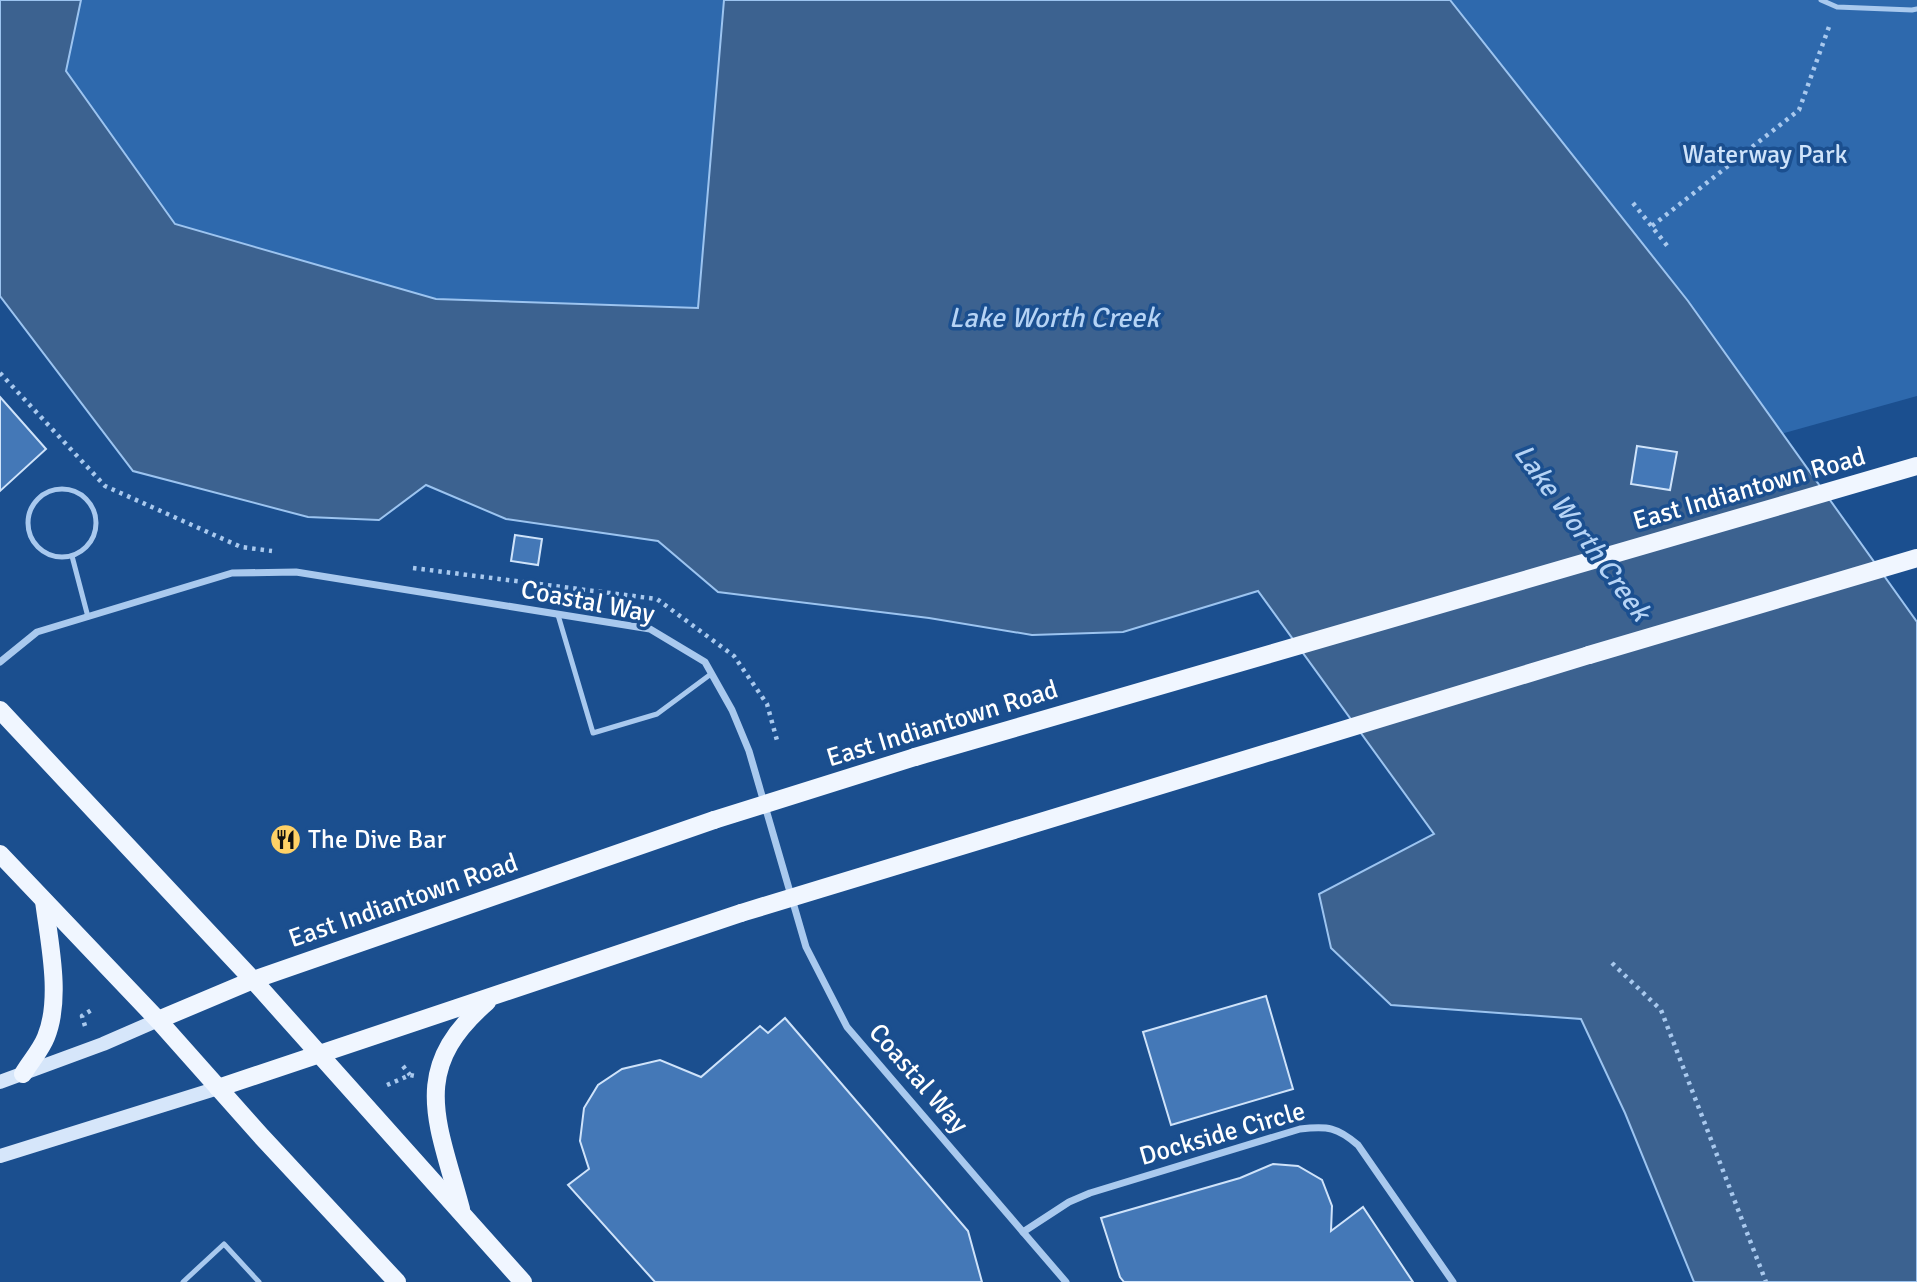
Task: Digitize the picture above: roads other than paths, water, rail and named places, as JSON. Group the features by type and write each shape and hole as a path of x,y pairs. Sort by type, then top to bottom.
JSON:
{"main road":[{"name":"East Indiantown Road","path":"158,1020 253,980 714,820 915,757 1917,466"},
{"path":"218,1088 741,913 1917,558"},
{"path":"0,710 253,980 523,1282"},
{"path":"0,853 158,1020 397,1282"},
{"path":"23,1074 46,1038 53,1013 52,972 44,901"},
{"path":"462,1214 436,1115 436,1080 445,1052 465,1022 495,995"}],"street":[{"name":"Coastal Way","path":"0,662 37,632 232,573 296,572 650,629 705,663 732,710 749,751 806,947 847,1027 1066,1282"},
{"name":"East Indiantown Road","path":"0,1082 158,1020"},
{"path":"0,1156 218,1088"},
{"name":"Dockside Circle","path":"1023,1232 1069,1202 1090,1193 1300,1129 1321,1126 1341,1131 1358,1145 1453,1282"}],"lane":[{"path":"1821,0 1837,7 1917,9"},
{"path":"71,489 87,499 93,509 96,530 91,542 72,556 51,556 32,541 27,530 27,518 36,500 45,493 71,489"},
{"path":"72,556 88,617"},
{"path":"558,615 593,733 657,714 711,674"},
{"path":"183,1282 224,1244 258,1282"}],"water":[{"name":"Lake Worth Creek","path":"0,0 81,0 66,71 175,224 436,299 698,308 724,0 1450,0 1688,301 1917,622 1917,1282 1694,1282 1625,1113 1581,1019 1391,1005 1331,948 1319,894 1434,834 1258,591 1123,632 1032,635 929,618 718,592 658,541 506,519 426,485 379,520 308,517 133,471 0,296"}],"place":[{"name":"The Dive Bar","path":"285,839"}],"park label":[{"name":"Waterway Park","path":"1765,154"}]}
